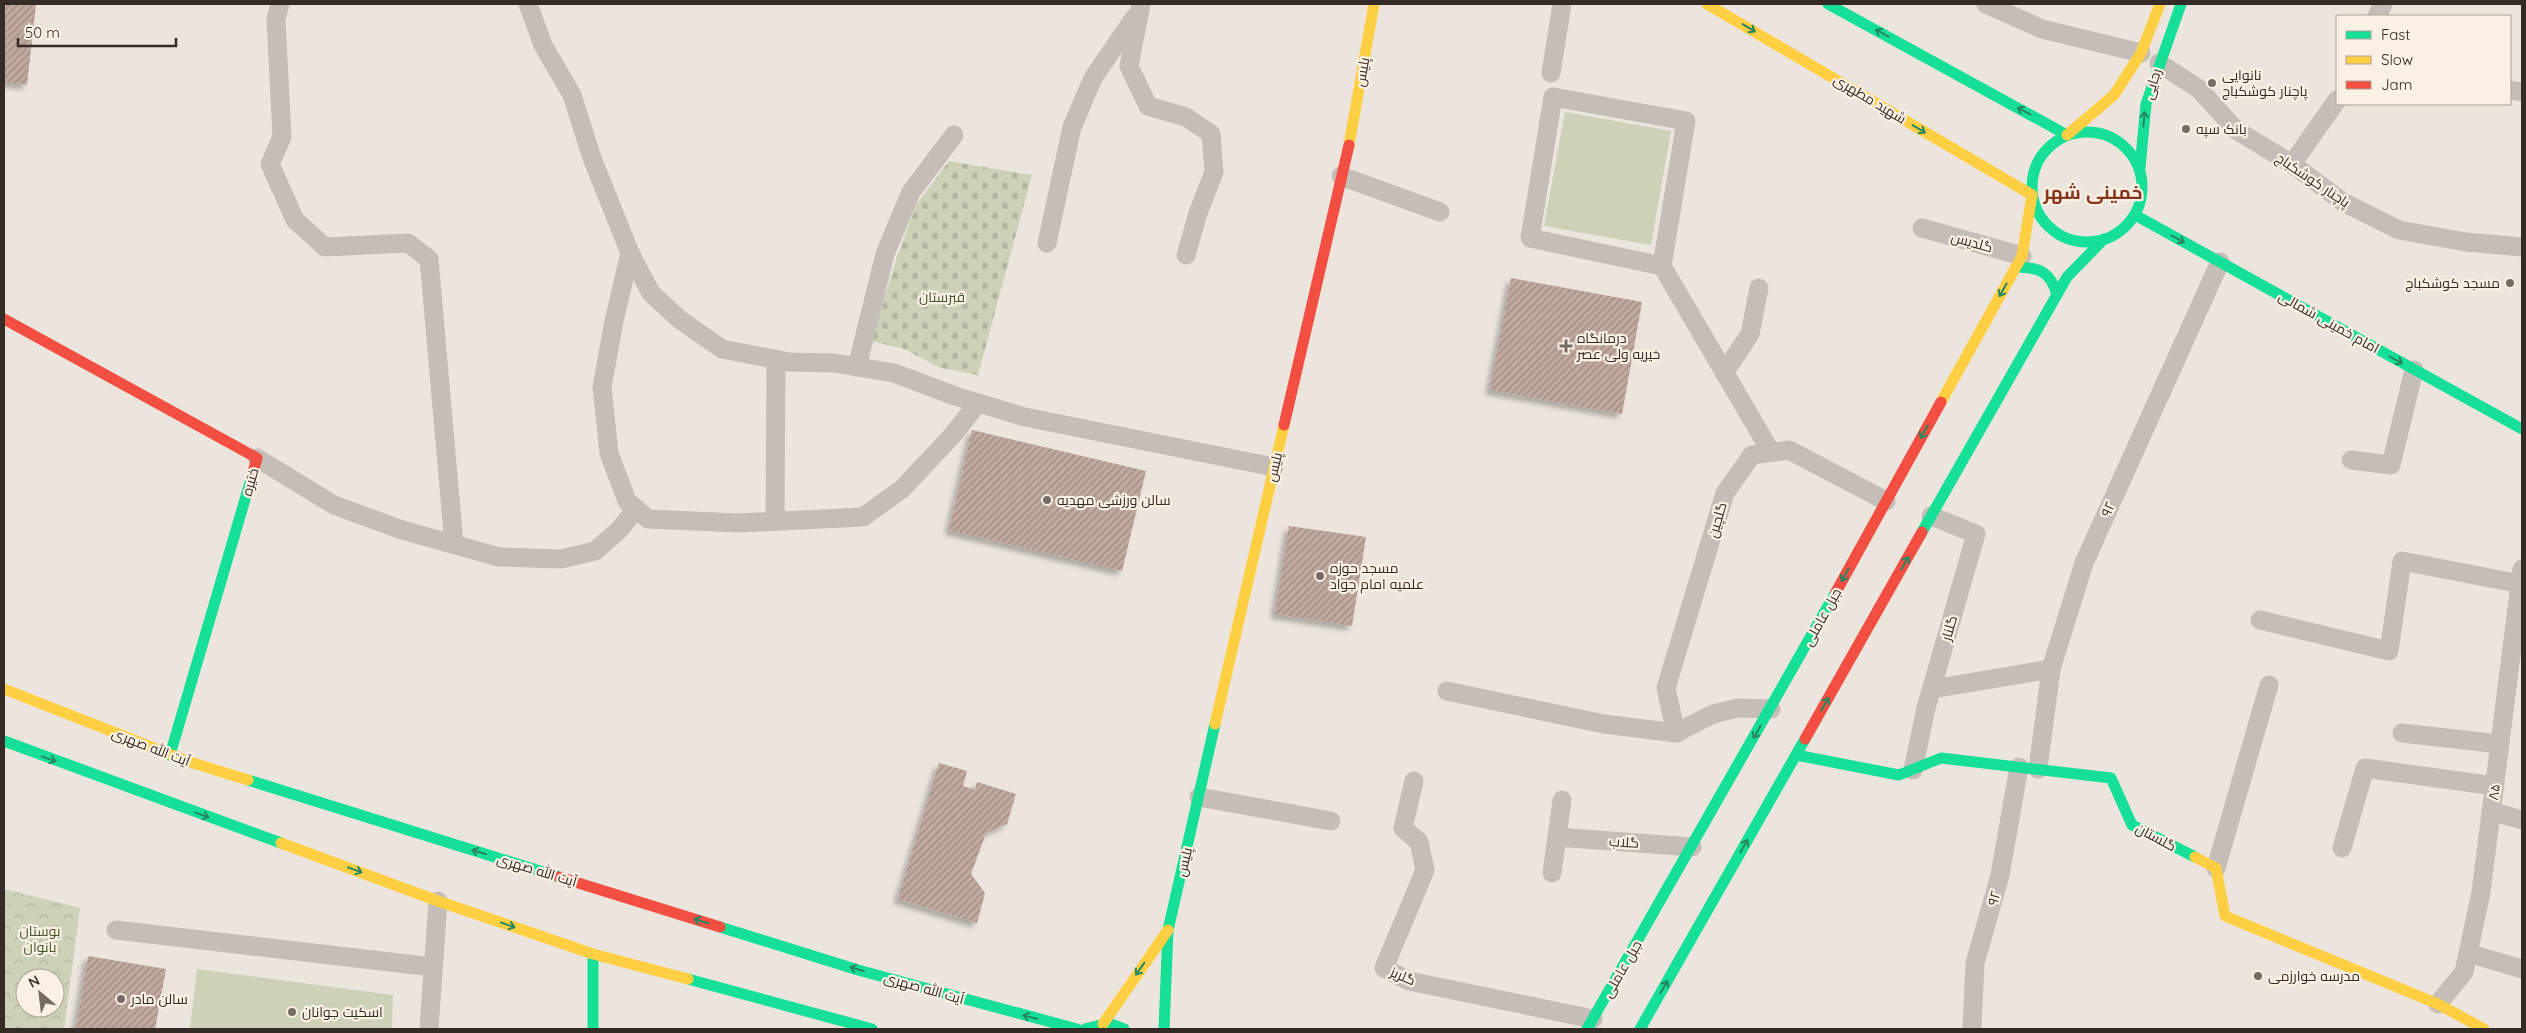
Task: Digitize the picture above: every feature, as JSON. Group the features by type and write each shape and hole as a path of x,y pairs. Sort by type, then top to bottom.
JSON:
{"main road":[{"name":"پلیس","path":"1168,930 1353,127 1374,4"},
{"name":"شهید مطهری","path":"1707,4 2032,195"},
{"path":"1828,4 2067,135"},
{"name":"رجایی","path":"2067,135 2114,95 2141,53 2160,4"},
{"name":"رجایی","path":"2140,168 2146,104 2181,4"},
{"path":"1640,1029 2067,277 2104,240 2122,230 2135,215 2142,200 2143,184 2140,168 2131,152 2118,140 2102,133 2084,131 2067,135 2051,144 2039,158 2032,176 2032,195 2038,213 2050,228 2066,238 2085,242 2104,240"},
{"name":"جبل عاملی","path":"1590,1024 1771,709 2019,261 2032,195"},
{"name":"امام خمینی شمالی","path":"2135,215 2522,430"},
{"path":"2019,261 2048,273 2054,282 2057,295"},
{"name":"ختیره","path":"4,318 257,458 170,755"},
{"name":"آیت الله صهری","path":"4,689 170,755 848,967 1077,1029"},
{"path":"4,742 438,901 593,954 872,1029"},
{"name":"گلستان","path":"1796,755 1899,775 1941,758 2111,778 2132,825 2216,868"},
{"path":"2216,868 2225,916 2438,1004 2484,1029"},
{"path":"1103,1024 1168,930"},
{"path":"1164,1029 1168,930"},
{"path":"593,954 593,1029"},
{"path":"1002,1009 1017,1026"},
{"path":"1085,1029 1108,1023 1124,1029"}],"street":[{"path":"280,4 276,19 282,137 270,164 295,220 325,247 408,243 429,259 454,544"},
{"path":"528,4 543,45 572,95 592,158 615,210 630,253 651,293 679,319 722,350 789,362 834,363 894,373 978,403 1025,417 1274,467"},
{"path":"1551,72 1562,4"},
{"path":"1986,4 2042,28 2141,53"},
{"path":"1047,244 1072,127 1093,78 1140,8"},
{"path":"1140,8 1129,66 1148,106 1186,117 1211,134 1214,172 1198,213 1186,255"},
{"name":"پاچنار کوشکباج","path":"2159,63 2199,89 2236,130 2292,164 2343,202 2399,230 2466,242 2522,247"},
{"path":"1662,266 1530,238 1553,97 1686,120 1662,266 1770,452"},
{"path":"2292,164 2336,101"},
{"path":"857,366 885,254 907,201 911,192 954,135"},
{"path":"1342,176 1440,212"},
{"name":"گلدیس","path":"1922,228 2019,261"},
{"path":"630,253 614,321 602,387 609,453 627,501 648,519 739,523 863,517 902,489 951,437 978,403"},
{"name":"۹۲","path":"2038,769 2051,670 2084,563 2220,262"},
{"path":"1724,373 1750,334 1759,288"},
{"path":"775,521 776,359"},
{"path":"2351,460 2392,465 2414,370"},
{"name":"گلچین","path":"1676,733 1666,688 1725,493 1752,455 1789,450 1886,501"},
{"path":"257,458 334,506 402,530 499,557 561,559 594,551 619,530 636,509"},
{"name":"گلنار","path":"1913,770 1932,689 1976,534 1931,516"},
{"path":"2260,620 2389,651 2402,561 2522,577"},
{"name":"۸۵","path":"2438,1004 2464,972 2480,892 2520,612 2522,577"},
{"path":"1932,689 2051,670"},
{"path":"2216,868 2270,685"},
{"path":"1447,692 1604,724 1676,733 1713,714 1738,708 1771,709"},
{"path":"2402,733 2500,744"},
{"name":"۹۲","path":"1972,1029 1975,963 2000,875 2019,767"},
{"path":"2342,848 2365,768 2495,786"},
{"name":"گلریز","path":"1414,781 1403,828 1419,842 1425,870 1384,968 1409,981 1590,1024"},
{"path":"1199,797 1331,821"},
{"path":"1552,873 1562,800"},
{"path":"2491,811 2522,820"},
{"name":"گلاب","path":"1557,837 1692,847"},
{"path":"429,1029 438,901"},
{"path":"116,930 433,967"},
{"path":"2468,953 2522,969"}],"green space":[{"path":"1565,112 1671,131 1651,245 1544,226"},
{"name":"قبرستان","path":"949,161 1032,175 978,375 941,368 904,349 871,341 896,260 916,205"},
{"name":"بوستان بانوان","path":"4,889 80,908 64,1029 4,1029"},
{"name":"اسکیت جوانان","path":"197,969 393,995 392,1029 190,1029"}],"building":[{"path":"4,4 36,4 27,85 4,82"},
{"name":"درمانگاه خیریه ولی عصر","path":"1511,278 1642,302 1622,414 1490,390"},
{"name":"سالن ورزشی مهدیه","path":"972,430 1146,471 1122,571 949,530"},
{"name":"مسجد حوزه علمیه امام جواد","path":"1289,526 1366,537 1352,626 1275,614"},
{"path":"939,763 967,771 963,786 975,790 977,782 1016,794 1007,824 986,833 971,874 985,893 977,923 898,899"},
{"name":"سالن مادر","path":"88,956 166,969 155,1029 76,1029"}],"traffic: fast":[{"path":"1828,4 2067,135"},
{"path":"2140,168 2146,104 2181,4"},
{"path":"2087,132 2108,136 2126,148 2138,166 2142,187 2138,208 2126,226 2108,238 2087,242 2066,238 2048,226 2036,208 2032,187 2036,166 2048,148 2066,136 2087,132"},
{"path":"2135,215 2522,429"},
{"path":"1922,532 2067,277 2104,239"},
{"path":"2016,267 2031,268 2043,272 2051,281 2057,295"},
{"path":"170,755 251,479"},
{"path":"1587,1029 1836,592"},
{"path":"1164,1029 1168,930 1215,724"},
{"path":"1640,1029 1805,739"},
{"path":"4,741 281,843"},
{"path":"1796,755 1899,775 1941,758 2111,778 2132,825 2195,857"},
{"path":"248,780 559,877"},
{"path":"720,927 858,970 1077,1029"},
{"path":"593,954 593,1029"},
{"path":"688,979 872,1029"},
{"path":"1085,1029 1108,1023 1124,1029"}],"traffic: slow":[{"path":"1349,145 1374,4"},
{"path":"1707,4 2032,195"},
{"path":"2067,135 2114,95 2141,53 2160,4"},
{"path":"1941,402 2022,256 2032,195"},
{"path":"1215,724 1284,425"},
{"path":"4,689 190,762 248,780"},
{"path":"281,843 438,901 593,954 688,979"},
{"path":"2195,857 2216,868 2225,916 2438,1004 2484,1029"},
{"path":"1103,1024 1168,930"}],"traffic: jam":[{"path":"1284,425 1349,145"},
{"path":"4,319 257,458 251,479"},
{"path":"1836,592 1941,402"},
{"path":"1805,739 1922,532"},
{"path":"559,877 720,927"}],"place":[{"name":"نانوایی پاچنار کوشکباج","path":"2212,83"},
{"name":"بانک سپه","path":"2186,129"},
{"name":"مسجد کوشکباج","path":"2510,283"},
{"name":"درمانگاه خیریه ولی عصر","path":"1566,346"},
{"name":"سالن ورزشی مهدیه","path":"1047,500"},
{"name":"مسجد حوزه علمیه امام جواد","path":"1320,576"},
{"name":"مدرسه خوارزمی","path":"2258,976"},
{"name":"سالن مادر","path":"121,999"},
{"name":"اسکیت جوانان","path":"292,1012"}],"district":[{"name":"خمینی شهر","path":"2093,192"}]}
